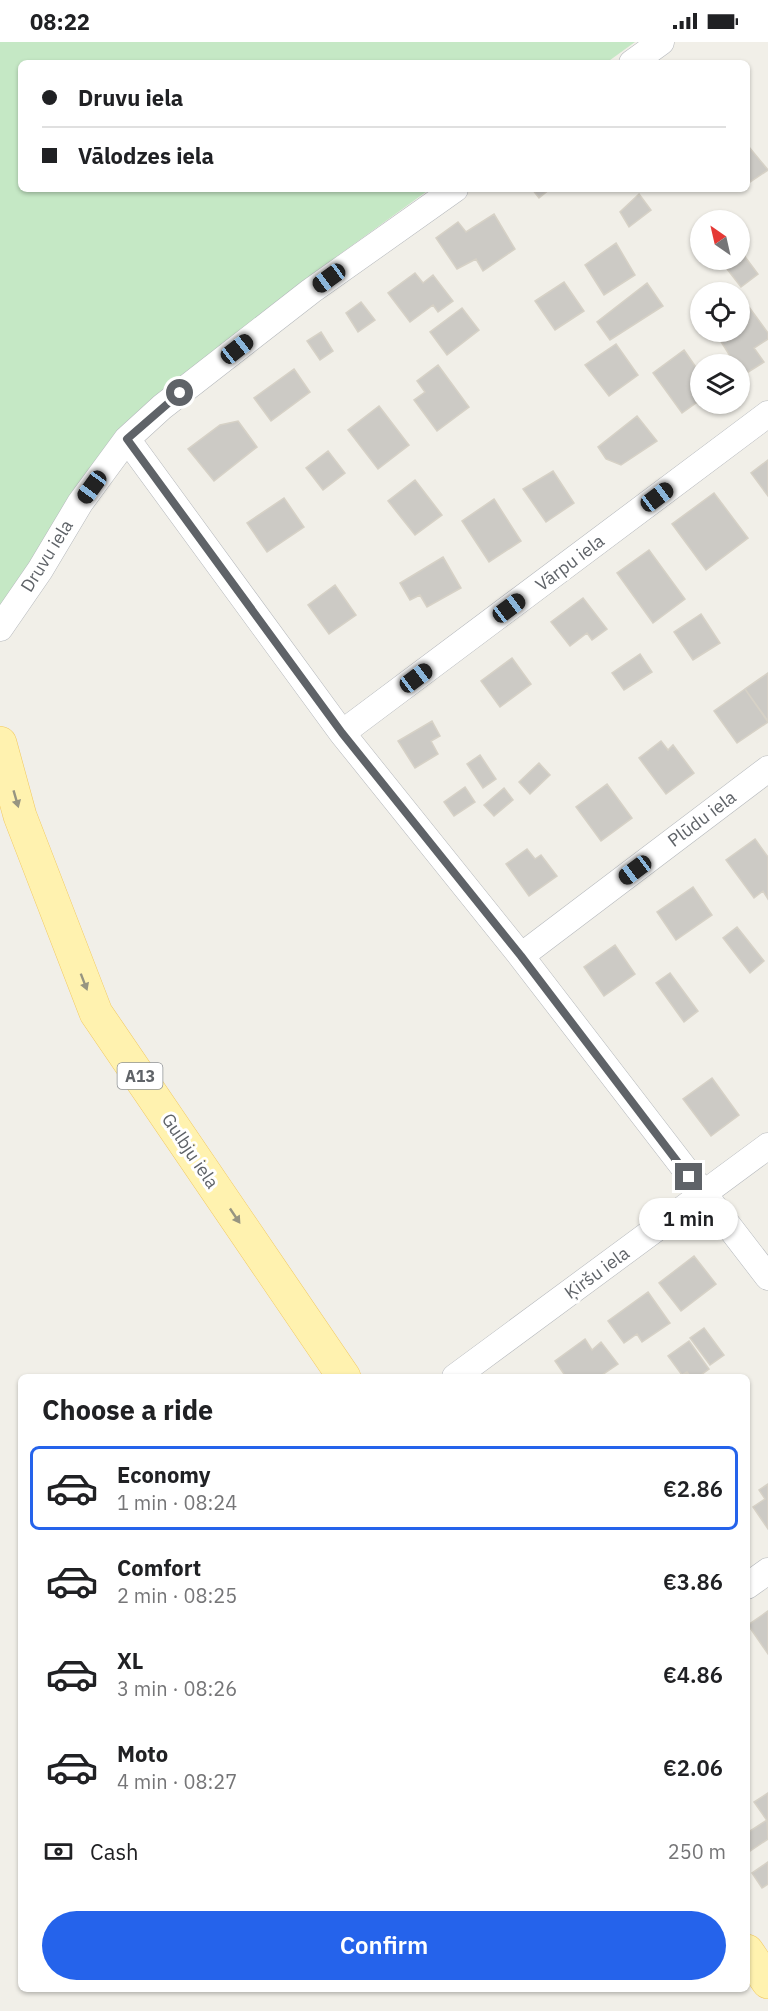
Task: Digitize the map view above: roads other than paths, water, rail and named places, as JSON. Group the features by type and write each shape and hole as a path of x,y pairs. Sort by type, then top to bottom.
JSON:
{"main road":[{"name":"Gulbju iela","path":"0,743 20,816 96,1013 342,1374"}],"street":[{"path":"636,60 661,42"},
{"name":"Druvu iela","path":"0,628 40,570 80,503 127,439 162,408 311,291 451,192"},
{"name":"Vārpu iela","path":"342,733 768,414"},
{"path":"127,439 342,733 521,956 768,1277"},
{"name":"Plūdu iela","path":"521,956 768,769"},
{"name":"Ķiršu iela","path":"459,1374 704,1196 768,1146"},
{"path":"750,1584 768,1571"}]}
